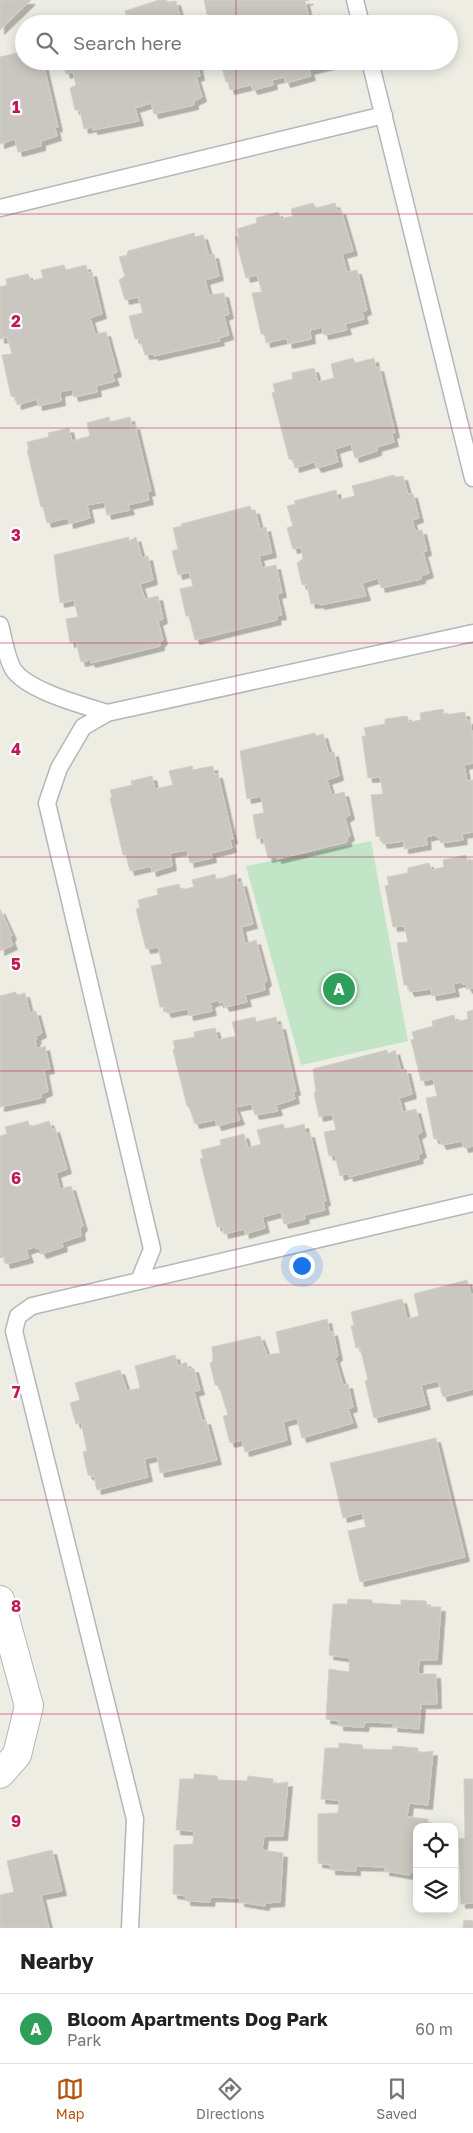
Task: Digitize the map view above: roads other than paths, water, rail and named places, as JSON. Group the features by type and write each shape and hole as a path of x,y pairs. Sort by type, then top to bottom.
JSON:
{"street":[{"path":"0,1600 29,1706 9,1765"}],"lane":[{"path":"355,0 359,15"},
{"path":"372,70 473,478"},
{"path":"0,208 384,115"},
{"path":"0,625 7,654 14,671 38,689 107,713"},
{"path":"139,1281 152,1249 47,803 58,768 83,727 107,713 473,632"},
{"path":"130,1928 135,1819 14,1331 18,1316 32,1306 473,1203"}],"place":[{"name":"Bloom Apartments Dog Park","path":"339,989"}]}
